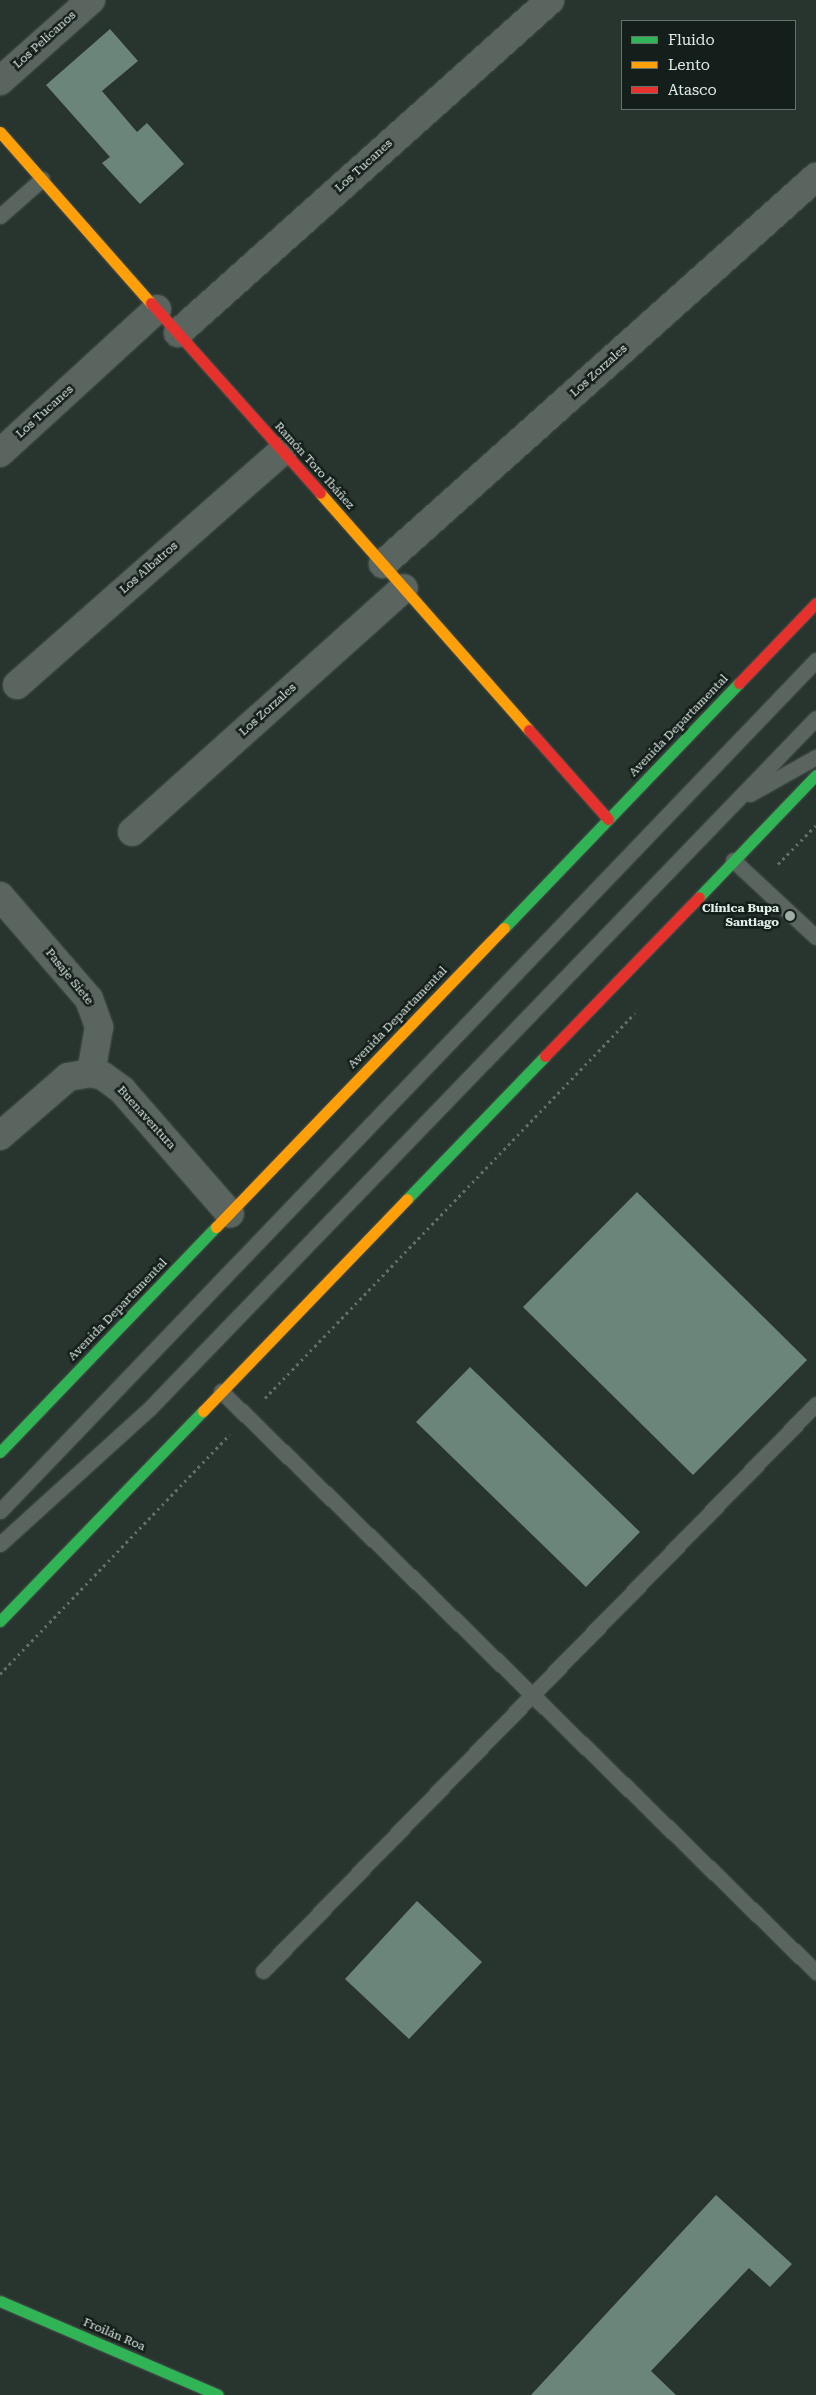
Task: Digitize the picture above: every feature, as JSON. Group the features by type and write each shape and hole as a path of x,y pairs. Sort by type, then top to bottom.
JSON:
{"main road":[{"name":"Ramón Toro Ibáñez","path":"0,132 608,819"},
{"name":"Avenida Departamental","path":"0,1452 816,603"},
{"path":"0,1621 816,775"},
{"name":"Froilán Roa","path":"0,2301 218,2395"}],"street":[{"name":"Los Pelícanos","path":"0,80 90,0"},
{"name":"Los Tucanes","path":"178,333 550,0"},
{"name":"Los Zorzales","path":"383,564 816,177"},
{"name":"Los Tucanes","path":"0,453 157,309"},
{"name":"Los Albatros","path":"16,685 282,451"},
{"name":"Los Zorzales","path":"132,832 404,588"},
{"name":"Pasaje Siete","path":"0,896 89,999 99,1027 91,1073"},
{"name":"Buenaventura","path":"91,1073 113,1081 122,1090 230,1214"},
{"path":"5,1122 68,1077 91,1073"}],"lane":[{"path":"0,216 42,179"},
{"path":"0,1511 816,660"},
{"path":"0,1544 149,1409 816,718"},
{"path":"736,802 816,757"},
{"path":"733,860 816,937"},
{"path":"221,1391 816,1972"},
{"path":"263,1971 816,1404"}],"path":[{"path":"759,884 816,825"},
{"path":"0,1674 638,1009"}],"building":[{"path":"110,29 138,61 102,91 137,132 147,123 184,164 140,204 102,163 110,157 46,85"},
{"path":"637,1192 807,1360 693,1475 523,1307"},
{"path":"470,1367 640,1532 586,1587 416,1422"},
{"path":"417,1901 482,1962 409,2039 345,1979"},
{"path":"716,2195 792,2264 770,2287 749,2268 651,2371 676,2395 531,2395"}],"traffic: fast":[{"path":"504,928 739,683"},
{"path":"699,897 816,775"},
{"path":"407,1199 545,1056"},
{"path":"0,1452 216,1227"},
{"path":"0,1621 203,1411"},
{"path":"0,2301 218,2395"}],"traffic: slow":[{"path":"0,132 151,303"},
{"path":"320,493 529,730"},
{"path":"216,1227 504,928"},
{"path":"203,1411 407,1199"}],"traffic: jam":[{"path":"151,303 320,493"},
{"path":"739,683 816,603"},
{"path":"529,730 608,819"},
{"path":"545,1056 699,897"}],"place":[{"name":"Clínica Bupa Santiago","path":"790,916"}]}
